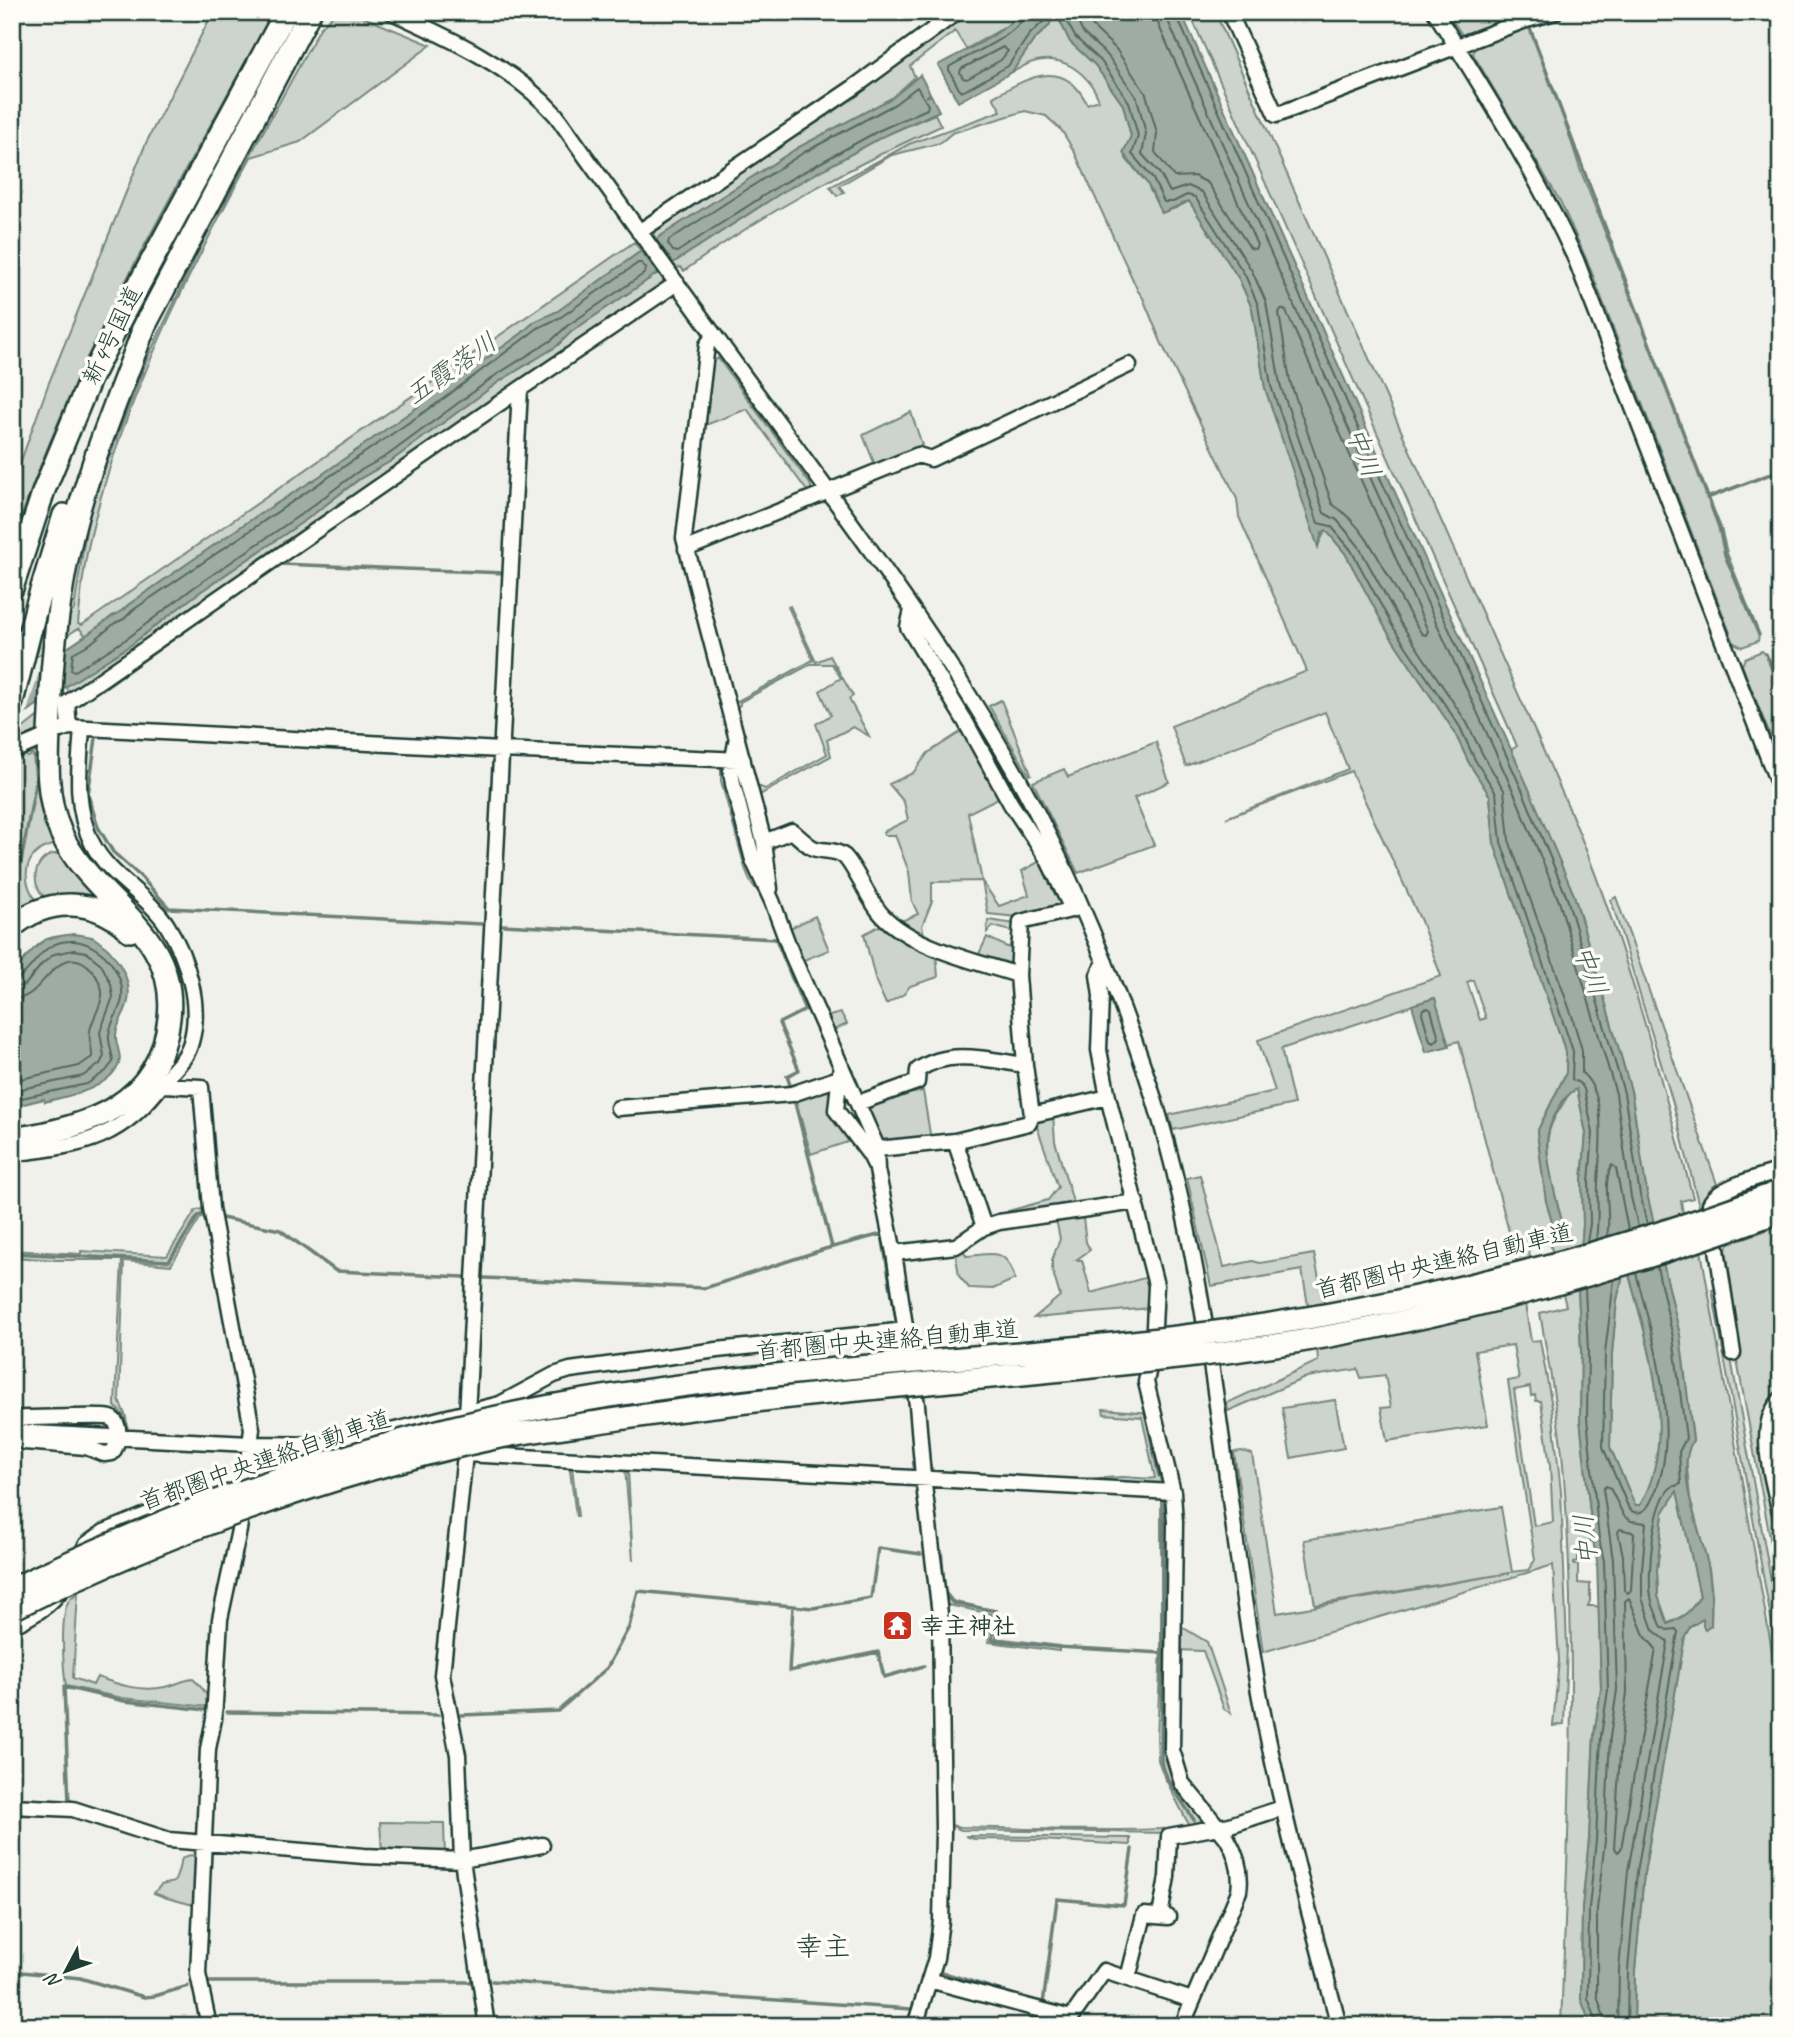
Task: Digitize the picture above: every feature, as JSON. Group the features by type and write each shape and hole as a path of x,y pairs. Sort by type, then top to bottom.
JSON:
{"highway":[{"name":"新4号国道","path":"12,588 44,491 90,379 286,12"},
{"name":"新4号国道","path":"12,702 67,507 95,432 148,320 310,12"},
{"path":"12,1129 75,1117 105,1103 130,1082 167,1034 170,997 161,963 143,930 84,868 62,834 48,776 65,726 55,628 71,543 83,499 148,320"},
{"path":"12,927 33,912 64,904 100,910 128,928 144,948 158,987 159,1025 156,1051 144,1081 133,1094 110,1112 93,1121 62,1131 12,1139"},
{"name":"首都圏中央連絡自動車道","path":"12,1589 136,1531 232,1494 365,1450 478,1422 532,1410 661,1390 776,1376 1101,1346 1310,1318 1408,1300 1559,1264 1640,1240 1781,1191"},
{"name":"首都圏中央連絡自動車道","path":"12,1609 219,1519 345,1476 497,1438 683,1408 1186,1357 1291,1342 1523,1294 1636,1262 1781,1211"}],"street":[{"path":"392,12 481,57 517,79 540,97 556,115 828,491 955,672 1041,820 1077,908 1105,962 1147,1078 1169,1149 1193,1254 1214,1377 1251,1645 1282,1808 1339,2026"},
{"path":"642,236 957,12"},
{"path":"1229,12 1276,115 1457,47 1531,16 1555,12"},
{"path":"1435,12 1525,160 1552,208 1576,260 1781,791"},
{"path":"12,1154 69,1146 110,1131 141,1110 164,1085 183,1060 192,1041 193,1008 189,977 185,961 167,925 143,896 114,872 93,845 79,804 65,726 67,704 520,389 673,279"},
{"path":"714,335 707,345 684,538 686,549 737,737 738,761 733,784 753,860 843,1077 858,1103 872,1150 894,1253 917,1405 940,1614 943,1831 939,1941 915,2026"},
{"path":"686,549 918,455 931,459 1129,365"},
{"path":"487,2026 462,1860 458,1755 442,1675 465,1454 520,389"},
{"path":"65,726 738,761"},
{"path":"15,750 43,738"},
{"path":"738,761 764,842 772,901"},
{"path":"764,842 792,831 814,848 830,850 844,856 870,900 881,914 899,929 944,950 1018,975"},
{"path":"872,1150 956,1141 1029,1123 1032,1115 1018,975 1021,922 1077,908"},
{"path":"1105,962 1098,975 1101,996 1099,1050 1108,1097 1156,1285 1153,1348 1146,1382 1173,1492 1175,1524 1172,1750 1182,1783 1233,1848 1241,1874 1239,1891 1182,2026"},
{"path":"858,1103 917,1082 918,1070 943,1059 961,1057 1025,1065"},
{"path":"618,1108 792,1094 843,1077"},
{"path":"843,1077 836,1110 872,1150"},
{"path":"164,1085 201,1087 211,1208 252,1429 239,1530 220,1619 214,1719 208,1749 198,1974 209,2026"},
{"path":"1032,1115 1108,1097"},
{"path":"956,1141 984,1227"},
{"path":"1733,1353 1710,1204 1713,1198 1722,1192 1781,1170"},
{"path":"894,1253 956,1246 984,1227 1047,1214 1136,1202"},
{"path":"12,1432 250,1444 347,1445 367,1437 510,1401 554,1375 570,1370 717,1350 906,1330"},
{"path":"1781,1399 1771,1414 1768,1430 1770,1460 1781,1517"},
{"path":"12,1418 107,1416 115,1421 118,1437 112,1452 104,1454 86,1447 12,1442"},
{"path":"465,1454 1173,1492"},
{"path":"12,1626 52,1602 87,1544 95,1537 247,1475"},
{"path":"12,1806 73,1809 169,1840 364,1856 462,1860 542,1844"},
{"path":"1128,1978 1144,1915 1164,1917 1169,1836 1230,1825 1282,1808"},
{"path":"929,1980 1071,2018 1104,1971 1192,2000"}],"shaded area":[{"path":"213,12 273,12 165,207 97,338 37,474 12,544 12,486 48,385 146,143"},
{"path":"967,12 1020,12 1010,24 966,49 955,31 910,66 915,77 892,98 799,147 656,239 651,230"},
{"path":"1189,12 1215,12 1568,806 1622,951 1652,1049 1693,1198 1681,1201 1688,1245 1700,1245 1781,1701 1781,2026 1634,2026 1635,1970 1644,1873 1685,1635 1689,1627 1704,1618 1711,1625 1712,1594 1709,1569 1690,1498 1686,1452 1693,1440 1680,1336 1647,1194 1631,1091 1574,895 1511,750 1517,746"},
{"path":"1447,12 1522,12 1520,18 1469,37 1462,35"},
{"path":"356,14 431,45 300,142 251,157 180,296 137,391 103,489 82,581 78,624 82,625 634,242 641,251 558,311 534,322 521,334 320,476 246,523 128,605 120,614 112,616 87,637 79,628 66,636 69,617 74,609 89,510 148,357 205,238 320,28 333,15"},
{"path":"1053,16 1059,19 1070,42 1095,65 1123,105 1131,136 1126,159 1147,183 1161,213 1189,201 1239,279 1252,308 1265,388 1318,545 1326,530 1345,553 1387,631 1454,731 1469,763 1490,796 1494,843 1566,1053 1566,1073 1537,1132 1546,1201 1567,1233 1553,1186 1548,1138 1558,1112 1569,1094 1577,1088 1586,1133 1578,1290 1580,1418 1593,1541 1578,1542 1578,1561 1574,1562 1574,1565 1578,1565 1578,1583 1590,1584 1588,1606 1599,1608 1601,1689 1594,1735 1589,1839 1582,1908 1581,1999 1589,2026 1561,2026 1570,1740 1570,1597 1562,1454 1540,1313 1566,1306 1550,1243 1528,1247 1531,1263 1518,1266 1459,1041 1448,1044 1434,998 1281,1049 1294,1104 1173,1130 1169,1115 1275,1091 1258,1040 1441,976 1421,921 1351,771 1226,818 1348,769 1325,712 1186,766 1171,726 1307,671 1239,517 1237,499 1161,342 1075,153 1062,131 1046,116 1025,111 952,133 940,143 892,155 839,186 844,192 837,196 830,187 909,144 1001,111 993,97 1032,78 1056,76 1067,80 1078,89 1087,104 1099,100 1089,81 1064,63 1044,60 1030,63 1012,72 1034,40 1049,26","holes":["1473,980 1486,1018 1480,1020 1467,982"]},
{"path":"1530,26 1580,169 1721,528 1727,553 1759,634 1758,641 1742,647 1734,643 1588,263 1560,201 1473,54 1476,45"},
{"path":"935,114 941,126 809,192 744,230 684,271 673,263 784,191 881,137"},
{"path":"658,273 663,279 663,285 74,695 65,687 132,644 197,594 307,519 360,479 391,461 500,381 557,346 571,332"},
{"path":"718,358 810,484 810,495 747,409 703,426 712,363"},
{"path":"911,412 922,445 875,465 863,435"},
{"path":"53,581 45,651 31,660"},
{"path":"790,606 816,662 830,656 853,696 849,699 869,736 853,727 827,740 831,756 756,797 753,784 765,789 827,754 816,724 831,715 820,691 841,678 832,664 811,664 740,702 734,709 732,704 813,660 788,607"},
{"path":"1762,651 1771,661 1780,687 1781,763 1742,665 1745,658"},
{"path":"1001,700 1031,774 1029,775 989,706"},
{"path":"45,711 44,734 18,744 22,729"},
{"path":"967,728 1004,795 968,813 982,881 932,882 932,901 922,926 925,938 891,919 904,920 918,914 912,901 909,872 895,835 884,835 883,832 908,820 904,802 889,784 913,773 928,753"},
{"path":"1156,742 1169,782 1134,798 1154,845 1078,873 1033,782 1064,769 1068,777"},
{"path":"39,747 62,844 40,850 33,857 28,865 28,884 39,903 12,918 12,757 17,754 29,757"},
{"path":"721,768 727,770 764,900 750,881 745,868 721,781"},
{"path":"53,854 65,854 112,902 49,900 39,889 36,876 40,863"},
{"path":"1044,859 1064,905 1018,917 988,914 982,881 999,906 1029,895 1022,871"},
{"path":"1616,897 1717,1184 1708,1192 1705,1205 1699,1206 1673,1103 1611,900"},
{"path":"815,916 829,950 799,962 788,929"},
{"path":"988,920 1016,924 1012,967 978,956 987,937 1009,948 1014,932 993,926 987,932"},
{"path":"885,923 936,952 938,977 910,986 904,994 886,1004 876,982 864,934"},
{"path":"841,1013 847,1024 830,1032 826,1017"},
{"path":"827,1086 833,1091 854,1140 811,1154 795,1098"},
{"path":"923,1091 931,1140 882,1144 865,1103"},
{"path":"1053,1115 1055,1141 1073,1202 1007,1216 1008,1211 1048,1200 1058,1187 1036,1124 1042,1117"},
{"path":"1200,1175 1224,1267 1314,1254 1325,1308 1309,1311 1302,1270 1211,1286 1187,1178"},
{"path":"203,1209 205,1216 201,1217 171,1265 124,1261 119,1400 128,1431 123,1415 115,1406 122,1260 12,1257 12,1250 167,1256 196,1210"},
{"path":"1082,1210 1086,1242 1090,1250 1076,1260 1082,1260 1091,1293 1151,1276 1151,1308 1034,1318 1060,1296 1052,1269 1052,1260 1060,1239 1055,1214"},
{"path":"1781,1225 1781,1597 1736,1355 1741,1353 1726,1249 1730,1243"},
{"path":"962,1247 966,1256 991,1254 1003,1257 1015,1279 993,1289 969,1288 959,1276 955,1250"},
{"path":"1625,1261 1642,1320 1659,1416 1658,1448 1653,1477 1641,1505 1635,1506 1610,1447 1612,1353 1617,1300"},
{"path":"1716,1289 1724,1347 1730,1353 1781,1636 1781,1675 1712,1290"},
{"path":"1525,1304 1531,1341 1540,1340 1552,1407 1561,1492 1567,1646 1564,1724 1553,1726 1559,1660 1553,1565 1263,1652 1234,1452 1252,1454 1277,1613 1510,1573 1315,1605 1304,1540 1501,1507 1512,1572 1528,1570 1535,1560 1508,1381 1519,1379 1513,1345 1475,1351 1488,1425 1387,1441 1381,1408 1391,1407 1385,1375 1361,1378 1358,1369 1307,1377 1228,1411 1227,1403 1318,1361 1317,1347","holes":["1530,1387 1531,1396 1535,1395 1536,1401 1541,1401 1550,1466 1553,1522 1534,1526 1514,1390"]},
{"path":"1335,1400 1344,1448 1291,1458 1282,1408"},
{"path":"1103,1409 1150,1413 1166,1474 1162,1483 1156,1485 932,1474 929,1464 934,1471 1005,1476 1155,1478 1142,1417 1104,1414"},
{"path":"569,1463 702,1470 701,1475 628,1470 633,1560 625,1469 572,1467 576,1516"},
{"path":"934,1481 1164,1493 1169,1497 1172,1509 1168,1750 1177,1778 1205,1821 1204,1827 1172,1833 961,1830 950,1825 979,1828 1119,1830 1177,1828 1189,1825 1158,1760 1161,1499 940,1484 931,1487 933,1522 929,1487"},
{"path":"1677,1490 1700,1596 1690,1612 1667,1624 1658,1596 1657,1570 1663,1513"},
{"path":"937,1551 942,1551 945,1591 953,1601 997,1611 996,1638 1059,1646 1059,1651 988,1642 992,1614 943,1604"},
{"path":"78,1592 73,1678 93,1685 97,1677 147,1689 193,1679 206,1695 209,1707 122,1698 66,1686 63,1655 64,1617 69,1600"},
{"path":"1177,1624 1207,1642 1231,1713 1224,1709 1203,1651 1176,1650"},
{"path":"380,1822 444,1823 445,1856 382,1853"},
{"path":"965,1836 1130,1838 1130,1845 974,1839"},
{"path":"191,1855 200,1858 197,1906 154,1893 161,1885 174,1882 183,1857"}],"water":[{"name":"中川","path":"1020,12 1181,12 1574,895 1631,1091 1647,1194 1680,1335 1693,1440 1686,1470 1688,1487 1706,1556 1711,1591 1711,1625 1705,1629 1703,1619 1690,1627 1685,1636 1644,1873 1635,1970 1634,2026 1589,2026 1581,1999 1582,1908 1589,1839 1594,1735 1601,1690 1597,1561 1580,1418 1578,1289 1586,1133 1577,1089 1566,1097 1557,1111 1547,1141 1554,1188 1567,1234 1563,1236 1553,1226 1546,1201 1537,1132 1566,1073 1566,1053 1494,843 1490,796 1469,763 1454,731 1387,631 1345,553 1326,530 1322,533 1318,547 1265,388 1252,308 1239,279 1189,201 1162,213 1147,183 1123,153 1131,136 1123,105 1095,65 1070,42 1059,19 1053,16 1049,26 1034,40 1012,72 958,102 938,65 993,36","holes":["1626,1263 1650,1353 1659,1417 1658,1448 1652,1478 1640,1505 1635,1505 1610,1447 1612,1353 1617,1300","1677,1491 1700,1596 1687,1613 1668,1624 1658,1596 1657,1570 1663,1513"]},
{"path":"920,75 930,93 926,97 931,95 939,111 882,137 784,191 673,263 656,239 799,147 892,98"},
{"path":"641,251 658,273 571,332 557,346 500,381 391,461 359,479 307,519 197,594 132,644 62,689 65,649 246,523 320,476 521,334 534,322 558,311"},
{"path":"48,662 45,699 12,723 12,687"},
{"path":"73,934 92,937 101,943 120,965 124,974 129,992 127,1006 116,1032 119,1064 111,1076 85,1091 45,1102 44,1099 12,1107 14,978 24,959 39,944 51,938"},
{"path":"1435,998 1449,1046 1426,1052 1412,1005"}],"pier":[{"path":"42,662 25,718 12,727 12,683"}],"waterway":[{"path":"1529,26 1719,527 1725,555 1759,635"},
{"path":"1707,498 1781,470"},
{"path":"280,564 505,573"},
{"path":"102,689 268,572"},
{"path":"1766,654 1781,691"},
{"path":"96,738 88,795 98,827 113,852 141,877 169,908 482,924"},
{"path":"12,895 15,894 36,781 34,756"},
{"path":"502,925 776,939 805,1010 779,1023 799,1070 787,1076 790,1085"},
{"path":"795,1103 832,1247"},
{"path":"12,1253 169,1261 198,1216 203,1214"},
{"path":"222,1218 280,1230 336,1271 464,1277"},
{"path":"484,1278 705,1288 825,1249 882,1234 896,1320"},
{"path":"1146,1416 1159,1476"},
{"path":"1164,1501 1161,1761 1168,1780 1194,1820"},
{"path":"461,1715 558,1711 607,1668 629,1627 638,1591 813,1608 871,1598 878,1548 921,1554"},
{"path":"944,1594 953,1603 996,1611 992,1640 1163,1653"},
{"path":"793,1607 789,1671 878,1652 884,1677 924,1666"},
{"path":"69,1803 64,1687 124,1701 207,1710"},
{"path":"227,1712 438,1715"},
{"path":"938,1971 1043,2004 1057,1899 1124,1905 1132,1849"},
{"path":"12,1971 80,1978 144,1997 188,1986"},
{"path":"492,1981 912,2009 919,1990"},
{"path":"210,1982 472,1982"},
{"path":"907,2026 912,2009"}],"place":[{"name":"幸主神社","path":"897,1626"}],"district":[{"name":"幸主","path":"823,1946"}],"water label":[{"name":"五霞落川","path":"451,368"}]}
